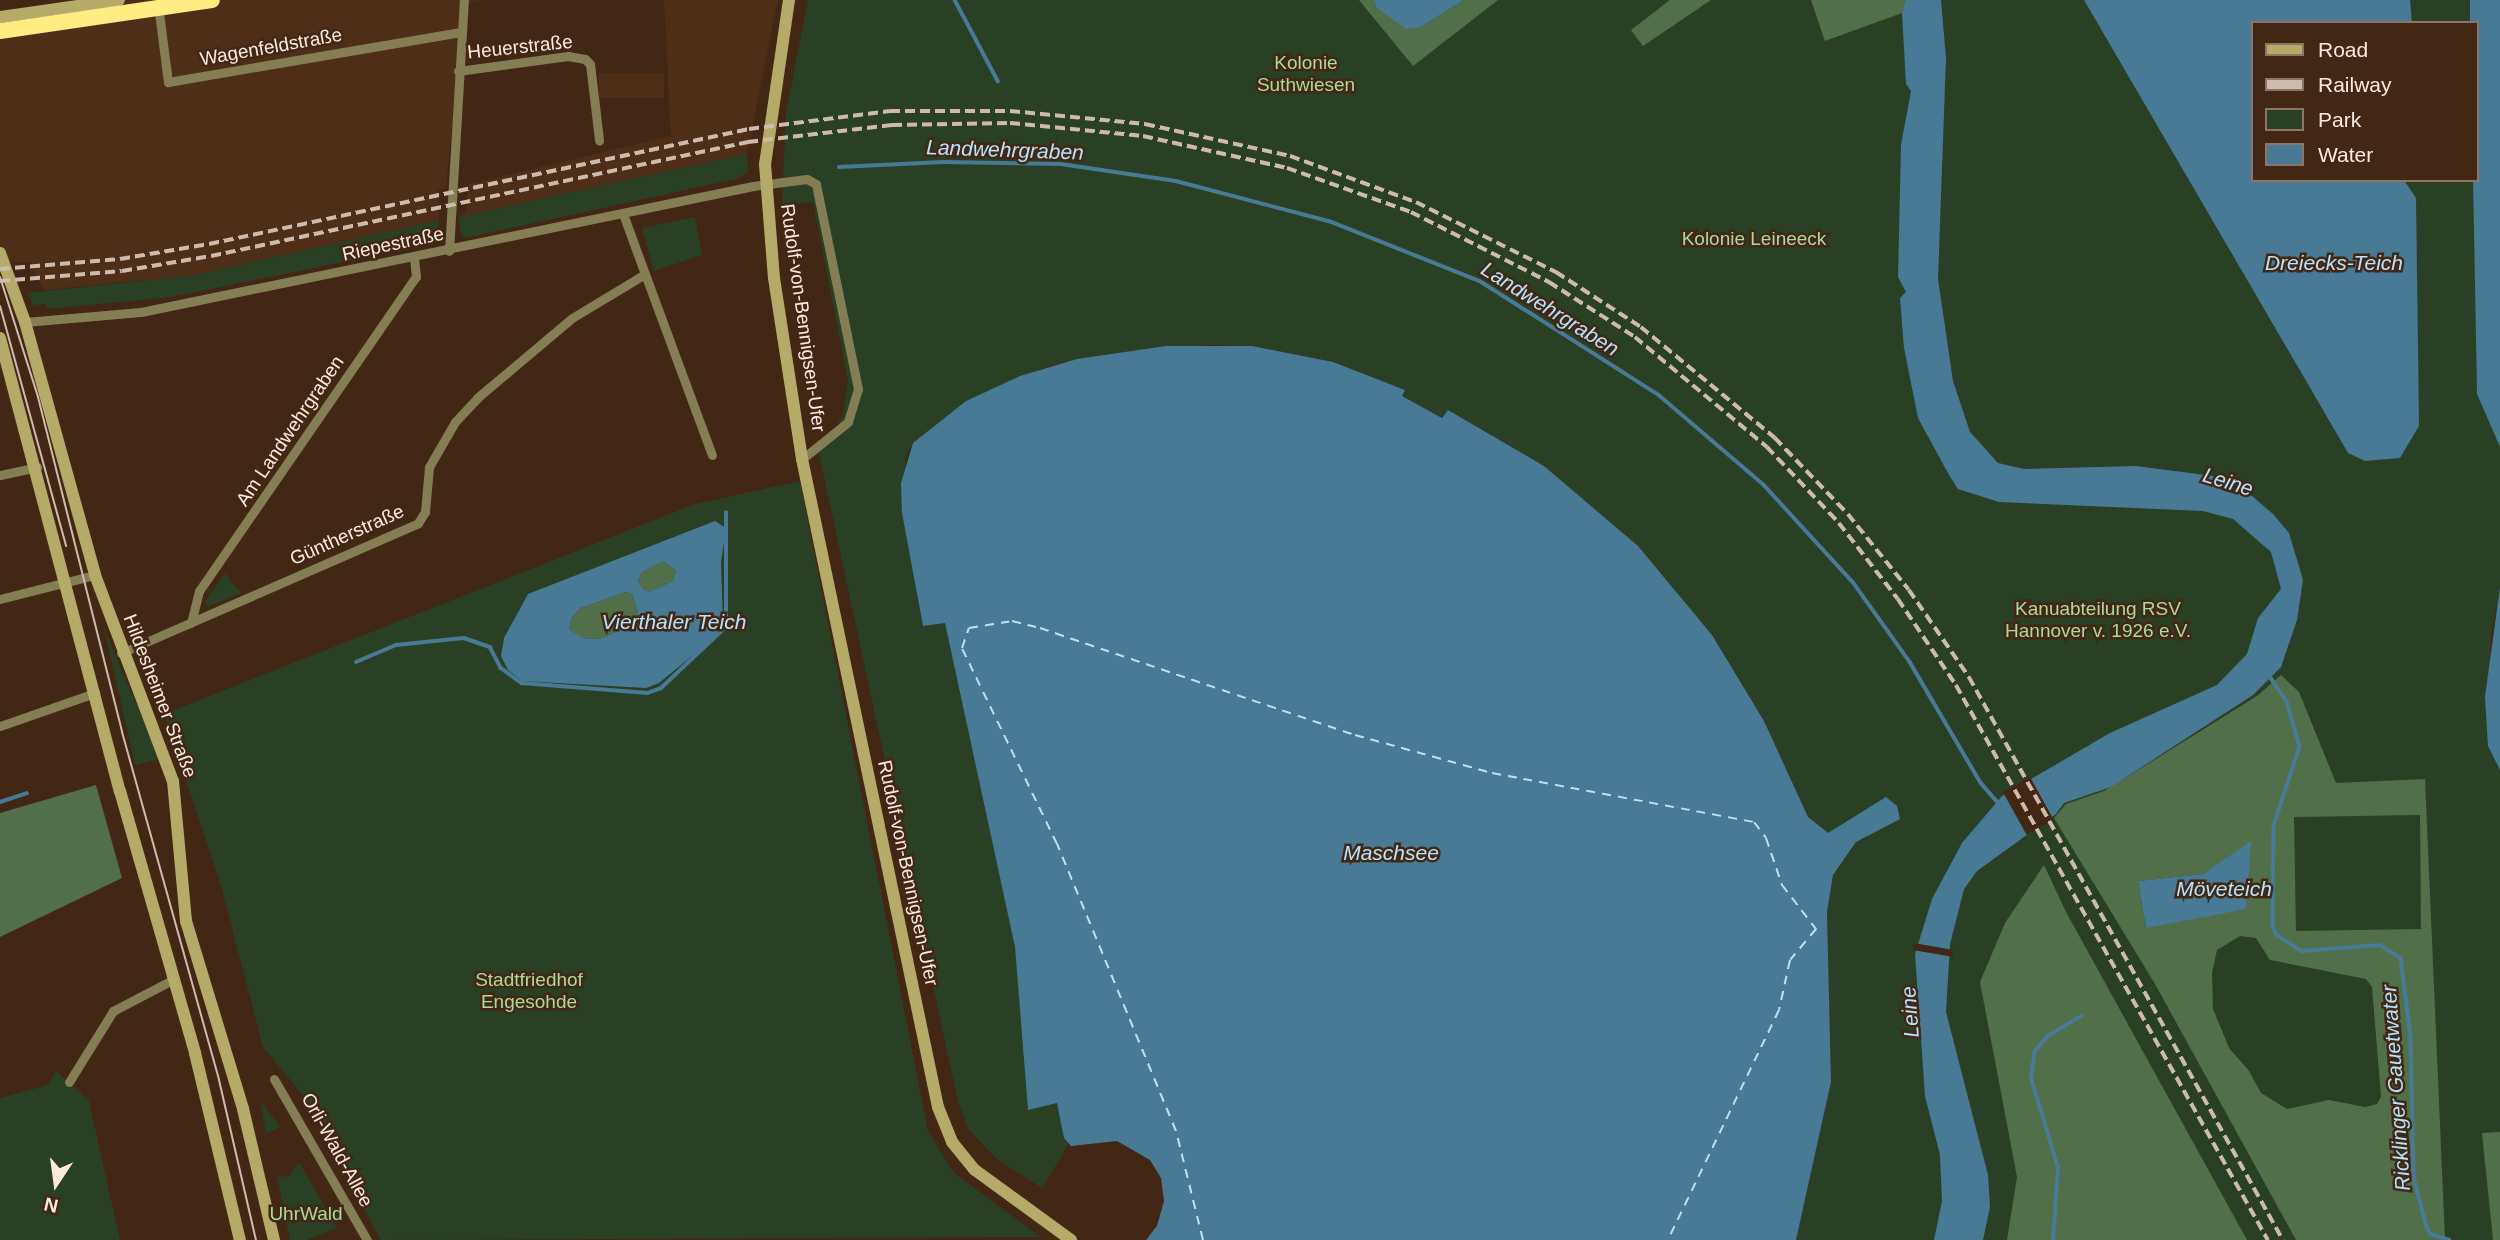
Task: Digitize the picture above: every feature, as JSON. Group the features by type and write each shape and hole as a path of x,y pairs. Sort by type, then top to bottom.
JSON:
{"highway":[{"path":"0,25 170,0"},
{"path":"0,31 212,0"}],"main road":[{"path":"0,17 119,0"},
{"name":"Rudolf-von-Bennigsen-Ufer","path":"789,0 766,147 765,183 774,278 802,458 945,1128 989,1182 1071,1240"},
{"name":"Hildesheimer Straße","path":"0,253 25,322 94,575 121,653 173,781 186,922 243,1109 274,1240"},
{"path":"0,338 174,979 240,1240"}],"street":[{"name":"Wagenfeldstraße","path":"158,0 167,82 461,32"},
{"name":"Heuerstraße","path":"449,251 464,0"},
{"name":"Heuerstraße","path":"458,71 568,56 585,59 590,64 599,140"},
{"name":"Rudolf-von-Bennigsen-Ufer","path":"765,183 807,179 816,184 858,389 848,422 814,452 802,458"},
{"name":"Riepestraße","path":"25,322 141,313 449,251 765,183"},
{"path":"623,214 712,455"},
{"name":"Am Landwehrgraben","path":"191,623 199,592 416,277 414,258"},
{"name":"Güntherstraße","path":"121,653 418,523 425,512 429,467 455,422 572,318 645,274"},
{"path":"0,475 37,467"},
{"path":"0,599 94,575"},
{"path":"0,726 95,693"},
{"path":"69,1082 113,1011 174,979"},
{"name":"Orli-Wald-Allee","path":"274,1079 367,1240"}],"shaded area":[{"path":"119,0 480,0 464,3 446,188 438,190 439,220 195,275 43,290 31,262 3,262 0,253 0,17"},
{"path":"664,0 778,0 747,154 459,217 466,212 469,184 671,136"},
{"path":"599,73 664,73 664,98 599,98"}],"green space":[{"path":"808,0 2084,0 2348,453 2365,461 2416,198 2405,182 2473,182 2477,394 2500,447 2500,587 2491,637 2488,746 2500,770 2500,1240 1796,1240 1831,1082 1827,911 1833,875 1856,842 1867,837 1856,818 1828,834 1808,817 1764,721 1712,635 1638,546 1544,466 1448,410 1442,418 1402,396 1404,390 1333,362 1252,346 1209,345 1077,359 1046,367 966,401 913,443 906,456 902,513 923,626 945,622 1015,947 1028,1109 1057,1103 1068,1145 1042,1188 998,1160 969,1130 958,1102 817,444 836,428 843,415 848,380 813,202 782,205 786,113"},
{"path":"1359,0 1374,0 1376,7 1421,27 1464,0 1498,0 1413,66"},
{"path":"1670,0 1711,0 1643,46 1631,30"},
{"path":"1811,0 1906,2 1902,13 1825,41"},
{"path":"2410,0 2470,0 2470,21 2410,21"},
{"path":"747,154 748,172 736,179 465,238 460,232 459,217"},
{"path":"695,217 702,255 654,271 642,228"},
{"path":"439,220 438,233 422,246 171,297 47,309 45,304 33,305 28,293 195,275"},
{"name":"Stadtfriedhof Engesohde","path":"800,481 928,1131 954,1173 1041,1237 381,1240 301,1093 263,1047 222,889 164,714 695,504"},
{"path":"664,561 676,571 673,581 649,592 643,589 638,581 642,572"},
{"path":"225,573 241,593 208,607 205,602"},
{"path":"626,592 632,594 638,612 630,626 599,639 581,638 569,629 572,617 581,608"},
{"path":"104,628 124,676 162,758 135,765"},
{"path":"2281,675 2299,692 2336,783 2425,779 2445,1240 2296,1240 2155,984 2054,818 2066,804 2104,791 2257,696","holes":["2420,815 2421,929 2296,931 2294,817","2251,842 2146,928 2138,881 2203,874","2240,936 2256,938 2270,960 2366,979 2372,987 2381,1097 2377,1104 2365,1107 2329,1100 2287,1109 2261,1093 2249,1071 2229,1048 2213,1009 2212,973 2217,950"]},
{"path":"96,785 122,878 0,937 0,813"},
{"path":"2044,865 2066,912 2247,1240 2007,1240 2017,1177 1980,982 2005,923"},
{"path":"56,1071 89,1101 120,1240 0,1240 0,1098 48,1085"},
{"path":"260,1101 281,1127 266,1133"},
{"path":"2500,1132 2500,1240 2493,1240 2482,1133"},
{"name":"UhrWald","path":"299,1162 337,1228 307,1240 290,1240 277,1177 289,1176"}],"water":[{"path":"1374,0 1464,0 1421,27 1406,29 1376,7"},
{"path":"1906,0 1941,0 1946,58 1938,279 1953,381 1970,432 1998,463 2024,469 2136,466 2213,476 2245,490 2273,514 2289,533 2303,580 2297,620 2281,667 2253,695 2111,787 2064,803 2056,814 1977,871 1964,889 1950,944 1946,1012 1988,1175 1990,1207 1983,1240 1934,1240 1942,1201 1940,1155 1925,1096 1915,954 1932,899 1962,843 2002,796 2110,733 2217,685 2247,654 2258,618 2281,589 2271,552 2233,519 2203,511 1999,502 1958,489 1949,475 1918,418 1904,348 1900,298 1906,292 1898,277 1901,145 1911,91 1906,84 1902,13"},
{"name":"Dreiecks-Teich","path":"2084,0 2410,0 2412,21 2252,21 2252,182 2405,182 2416,198 2419,426 2400,458 2365,461 2348,453"},
{"path":"2470,0 2500,0 2500,447 2477,394 2473,182 2479,182 2479,21 2470,21"},
{"name":"Maschsee","path":"1166,346 1252,346 1333,362 1405,390 1402,396 1442,418 1448,410 1544,466 1638,546 1712,635 1764,721 1808,817 1828,833 1886,797 1897,806 1900,819 1856,842 1833,875 1827,912 1831,1082 1796,1240 1146,1240 1157,1226 1164,1201 1161,1178 1150,1160 1117,1141 1071,1146 1064,1138 1057,1103 1028,1110 1015,947 945,623 923,626 902,513 901,483 913,443 966,401 1020,376 1077,359"},
{"name":"Vierthaler Teich","path":"715,521 726,528 721,562 723,625 714,638 659,683 646,688 522,681 508,670 501,656 504,638 528,594","holes":["664,561 676,571 673,581 649,592 643,589 638,581 642,572","626,592 632,594 638,612 630,626 599,639 582,638 569,629 572,617 581,608"]},
{"path":"2500,587 2500,770 2488,746 2485,697"},
{"name":"Möveteich","path":"2251,841 2246,909 2146,928 2138,881 2203,874"}],"pier":[{"path":"2030,777 2054,820 2027,835 2003,792"},
{"path":"1914,943 1953,950 1952,957 1913,950"}],"waterway":[{"path":"955,0 998,81"},
{"name":"Landwehrgraben","path":"839,167 943,162 1061,164 1176,181 1329,221 1480,281 1659,395 1764,485 1853,582 1910,662 1981,783 2000,805"},
{"name":"Landwehrgraben","path":"356,662 396,645 464,638 490,647 501,668 522,683 648,693 661,688 726,627 726,513"},
{"name":"Ricklinger Gauetwater","path":"2269,675 2287,702 2300,747 2274,826 2273,926 2277,935 2302,951 2380,945 2401,958 2411,1037 2414,1178 2427,1227 2431,1234 2449,1240"},
{"name":"Landwehrgraben","path":"0,802 27,793"},
{"path":"2053,1240 2058,1168 2031,1078 2035,1051 2048,1036 2081,1016"}],"ferry route":[{"path":"1203,1240 1176,1131 1057,844 962,648 969,628 1012,621 1040,628 1355,735 1492,773 1754,822 1766,838 1782,885 1816,929 1790,960 1779,1010 1668,1240"}],"tram line":[{"path":"0,277 38,397 122,732 219,1080 256,1240"},
{"path":"0,306 66,546"}],"railway":[{"path":"0,269 120,259 209,244 749,129 890,111 1010,111 1145,124 1290,156 1416,202 1556,272 1641,327 1775,438 1848,514 1909,590 1969,677 2283,1240"},
{"path":"0,281 122,271 211,256 748,142 892,125 1010,123 1143,136 1287,168 1411,212 1549,282 1635,337 1767,447 1839,523 1898,599 1956,685 2268,1240"}],"park label":[{"name":"Kolonie Suthwiesen","path":"1306,74"},
{"name":"Kolonie Leineeck","path":"1754,239"},
{"name":"Kanuabteilung RSV Hannover v. 1926 e.V.","path":"2098,620"}],"water label":[{"name":"Leine","path":"2228,482"},
{"name":"Leine","path":"1910,1012"}]}
